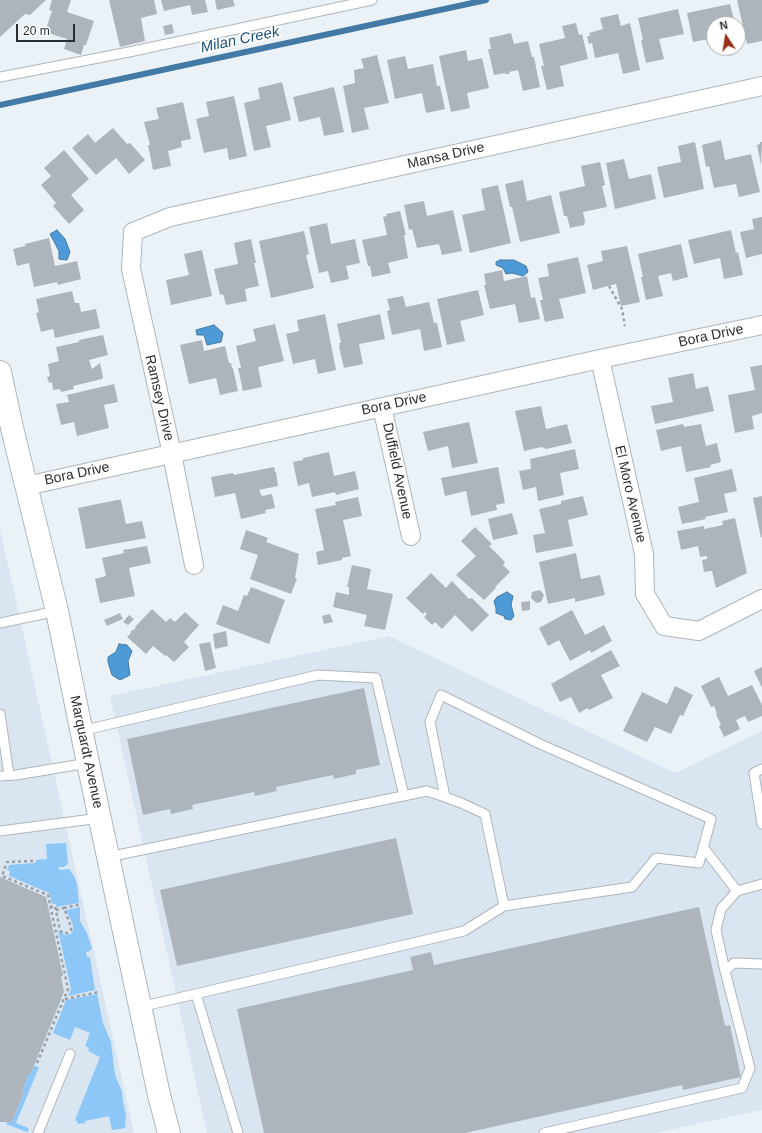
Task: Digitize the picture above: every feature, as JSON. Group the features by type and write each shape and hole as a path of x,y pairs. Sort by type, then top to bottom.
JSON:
{"street":[{"name":"Mansa Drive","path":"133,232 170,217 762,86"},
{"name":"Ramsey Drive","path":"133,232 130,269 172,454 194,565"},
{"name":"Bora Drive","path":"26,486 600,359 762,325"},
{"name":"El Moro Avenue","path":"600,359 644,554 645,594 664,626 699,631 762,599"},
{"name":"Marquardt Avenue","path":"0,372 6,429 26,486 57,611 140,1007 159,1095 169,1133"},
{"name":"Duffield Avenue","path":"382,407 411,536"}],"lane":[{"path":"0,77 130,52 372,0"},
{"path":"0,623 57,611"},
{"path":"81,731 318,675 376,678 404,796"},
{"path":"140,1007 464,931 504,906 632,887 656,858 699,863 711,819 540,744 441,695 430,722 445,797"},
{"path":"0,714 5,775 88,763"},
{"path":"762,769 754,773 762,824"},
{"path":"108,857 427,791 461,803 485,814 504,906"},
{"path":"0,831 100,818"},
{"path":"703,847 737,890"},
{"path":"544,1133 583,1129 742,1088 750,1068 716,930 721,908 737,890 762,884"},
{"path":"725,971 734,963 762,964"},
{"path":"196,994 238,1133"},
{"path":"38,1133 70,1054"}],"path":[{"path":"609,286 622,309 625,326"},
{"path":"33,861 7,862 2,876 48,894 68,989 37,1063"},
{"path":"56,910 82,904"},
{"path":"50,907 55,906 60,930 63,933 67,933 71,927 64,908"},
{"path":"64,999 99,992"}],"shaded area":[{"path":"57,230 65,239 70,252 67,260 59,259 59,251 50,234"},
{"path":"500,260 514,260 526,266 528,272 523,276 512,273 506,274 503,268 496,265 496,262"},
{"path":"214,325 223,333 221,342 207,345 204,335 197,335 196,330"},
{"path":"0,528 134,1133 0,1133"},
{"path":"507,592 513,596 511,605 514,616 511,620 505,619 504,616 496,613 494,601 497,597"},
{"path":"389,636 675,773 762,731 762,1110 655,1133 207,1133 110,696"},
{"path":"119,644 127,645 132,651 128,661 130,675 120,680 112,675 108,662 108,657 116,652"},
{"path":"66,843 68,864 64,867 59,867 59,870 69,869 74,876 77,884 79,903 56,907 56,904 52,904 49,893 9,876 10,871 7,870 9,865 35,863 36,860 47,859 46,844"},
{"path":"80,907 80,921 87,933 92,948 90,951 86,952 87,957 90,957 95,990 68,996 71,989 58,930 65,935 71,934 73,925 66,910"},
{"path":"97,994 103,1023 111,1042 115,1075 122,1092 126,1115 125,1128 112,1130 109,1116 85,1121 86,1123 77,1124 78,1122 75,1120 100,1057 88,1051 89,1048 85,1046 90,1033 75,1027 70,1040 53,1033 66,1000"},
{"path":"34,1066 39,1067 16,1123 28,1128 29,1131 27,1132 6,1124 7,1122 12,1122 24,1092 22,1091 29,1073 31,1073"}],"building":[{"path":"0,0 46,0 30,15 25,14 0,37"},
{"path":"52,0 71,0 67,12 94,21 81,55 64,49 67,39 45,32 52,11 49,10"},
{"path":"109,0 154,0 157,14 141,18 145,41 120,47"},
{"path":"161,0 205,0 208,12 192,15 190,5 164,11"},
{"path":"215,0 233,0 235,6 217,10"},
{"path":"737,0 762,0 762,41 747,44 746,16 741,16"},
{"path":"730,4 733,16 706,16 706,40 693,42 687,13"},
{"path":"678,9 684,34 659,39 664,59 646,63 638,18"},
{"path":"618,14 621,26 630,23 640,70 623,74 618,53 595,58 592,43 589,44 587,36 590,36 589,33 603,29 600,18"},
{"path":"576,23 579,35 582,34 588,59 560,66 564,86 547,90 541,66 544,66 539,44 565,38 562,26"},
{"path":"172,24 174,33 165,35 163,26"},
{"path":"511,33 514,44 528,41 532,57 534,57 540,87 523,91 518,70 509,72 510,74 505,73 494,75 488,49 491,49 489,38"},
{"path":"466,50 468,61 482,58 489,88 467,93 470,108 451,112 439,56"},
{"path":"377,55 389,103 364,108 369,129 352,133 343,86 355,83 354,70 364,68 361,59"},
{"path":"405,56 408,69 433,64 437,86 440,86 445,109 426,113 422,93 395,99 387,60"},
{"path":"282,82 291,120 266,126 271,147 254,151 244,103 260,99 258,88"},
{"path":"334,87 344,132 324,136 320,117 299,122 293,97"},
{"path":"234,96 247,156 229,160 227,148 204,153 196,119 209,116 206,102"},
{"path":"183,102 191,139 181,141 182,147 168,151 171,166 153,170 148,145 150,145 144,122 159,119 156,108"},
{"path":"113,128 127,144 130,143 145,160 129,174 116,158 96,175 72,148 88,134 95,143"},
{"path":"721,140 725,160 751,154 760,192 739,197 736,184 714,188 709,166 706,167 702,145"},
{"path":"695,142 704,189 664,198 657,167 681,162 678,146"},
{"path":"760,142 762,142 761,165 757,145 760,144"},
{"path":"64,150 89,179 71,195 84,210 69,224 53,206 56,203 41,185 51,176 44,168"},
{"path":"624,159 629,179 651,174 656,199 615,209 606,163"},
{"path":"600,162 605,185 602,186 607,207 583,212 585,221 584,225 570,228 567,216 564,216 559,192 585,186 581,166"},
{"path":"523,180 527,201 551,195 560,233 520,242 505,184"},
{"path":"498,185 511,243 470,253 462,215 485,210 481,189"},
{"path":"424,201 427,216 453,210 462,251 442,255 439,244 417,248 412,229 409,230 404,205"},
{"path":"400,211 406,235 404,235 408,258 388,263 391,273 372,277 362,240 387,235 383,217 387,216 386,214"},
{"path":"762,217 762,254 746,258 740,232 754,229 752,219"},
{"path":"327,223 331,244 355,239 360,263 346,266 349,279 331,283 328,271 319,273 309,227"},
{"path":"731,230 743,275 724,279 720,258 694,264 688,240"},
{"path":"304,231 309,254 306,255 314,288 271,298 259,241"},
{"path":"49,238 55,266 77,261 81,279 58,285 57,282 34,287 29,263 17,266 13,249 25,246 25,244"},
{"path":"251,239 259,286 245,289 247,301 226,305 223,294 220,295 214,269 238,264 234,243"},
{"path":"681,244 688,277 673,281 671,273 658,276 663,296 646,300 638,254"},
{"path":"627,246 640,302 621,306 616,284 593,290 587,265 603,261 601,251"},
{"path":"202,250 212,296 171,305 166,280 189,275 184,254"},
{"path":"578,257 586,293 559,299 564,318 545,322 540,300 543,300 538,278 549,276 547,264"},
{"path":"502,270 504,281 527,276 531,298 535,297 540,319 519,323 515,304 490,309 484,285 486,285 484,274"},
{"path":"478,290 484,315 460,321 465,341 447,345 437,299"},
{"path":"72,291 75,303 79,303 81,312 96,309 100,328 55,338 53,329 41,332 36,313 39,312 36,299"},
{"path":"403,296 406,307 429,302 434,323 437,323 442,347 424,351 420,329 392,335 387,311 390,310 387,299"},
{"path":"325,314 336,370 318,374 315,359 293,364 286,334 299,331 297,320"},
{"path":"380,314 385,339 359,344 363,364 344,368 339,347 339,343 341,343 337,324"},
{"path":"275,324 284,361 258,367 262,387 243,391 238,368 241,368 236,346 256,341 253,329"},
{"path":"103,335 108,355 89,360 92,369 100,363 103,377 102,379 73,386 74,389 61,392 60,389 53,390 52,382 49,383 47,377 50,376 48,364 59,361 56,347"},
{"path":"202,340 204,351 225,346 229,363 231,363 233,368 238,391 220,395 216,378 189,384 180,345"},
{"path":"762,365 762,413 752,416 754,429 735,433 728,395 755,390 750,367"},
{"path":"693,373 696,389 708,386 714,411 655,424 651,406 673,402 668,378"},
{"path":"114,384 118,402 104,405 109,428 77,436 74,422 61,425 56,404 69,402 67,395"},
{"path":"541,406 546,429 567,424 572,443 546,449 542,447 524,451 515,411"},
{"path":"469,422 478,463 452,468 448,446 428,451 423,432"},
{"path":"683,424 684,427 701,424 706,446 717,443 721,462 710,465 711,467 686,472 681,446 661,451 656,430"},
{"path":"575,449 579,469 560,473 564,495 538,501 536,487 523,490 519,471 531,469 530,459"},
{"path":"329,452 334,476 355,471 359,489 336,495 335,492 312,497 309,483 298,486 293,462"},
{"path":"274,467 278,486 259,490 262,496 272,494 275,508 265,510 266,513 241,519 235,493 215,497 211,477 233,473 234,475"},
{"path":"498,467 505,503 496,505 497,510 471,516 466,491 445,496 441,478"},
{"path":"732,469 737,491 724,494 728,512 705,517 706,519 682,524 678,507 699,502 694,478"},
{"path":"583,496 588,515 568,520 573,546 536,553 533,535 545,533 539,509 561,504 561,501"},
{"path":"762,496 762,537 761,538 753,498"},
{"path":"358,497 362,516 343,520 351,556 342,558 342,560 318,565 316,552 324,550 315,509 336,505 335,502"},
{"path":"121,500 126,524 142,521 146,538 86,549 78,508"},
{"path":"512,513 518,534 493,540 488,519"},
{"path":"735,518 747,573 716,588 712,571 704,572 702,560 707,559 707,556 700,557 698,546 681,550 677,531 704,526 704,529 723,525 722,521"},
{"path":"475,527 492,544 489,546 505,562 503,565 510,572 484,600 456,575 476,556 461,541"},
{"path":"246,530 268,538 266,542 299,554 295,578 297,579 291,594 250,579 258,555 240,549"},
{"path":"147,546 151,563 129,568 135,596 100,603 95,579 106,576 102,558 124,553 123,550"},
{"path":"576,553 581,579 600,575 605,595 575,602 575,598 548,604 539,562"},
{"path":"352,565 371,569 367,589 393,594 385,630 364,626 367,615 333,607 336,592 349,595 349,587 347,587"},
{"path":"431,573 446,588 452,581 469,599 472,598 489,615 472,632 455,615 442,629 435,622 432,625 424,617 427,614 425,612 423,614 406,598"},
{"path":"251,587 285,600 269,644 216,624 223,605 238,611 244,595 247,596"},
{"path":"540,590 544,595 541,602 536,603 531,598 532,592"},
{"path":"530,601 530,610 522,611 521,602"},
{"path":"152,609 166,622 170,618 175,622 185,612 199,625 184,642 189,647 174,662 153,646 146,654 127,637"},
{"path":"572,610 585,635 604,625 612,641 591,653 590,650 570,661 559,640 548,646 539,628"},
{"path":"120,613 123,619 107,626 104,620"},
{"path":"330,614 333,622 324,624 322,616"},
{"path":"129,615 134,619 128,625 123,622"},
{"path":"226,631 228,646 215,649 213,634"},
{"path":"210,642 216,668 205,671 199,644"},
{"path":"611,650 620,666 601,675 613,698 589,710 588,708 579,713 571,697 560,702 551,684"},
{"path":"762,667 762,688 754,671"},
{"path":"719,677 728,696 752,685 762,705 762,716 748,722 745,716 736,720 740,729 724,737 719,726 721,725 714,706 711,707 701,686"},
{"path":"675,686 693,695 683,716 680,715 671,734 655,727 647,742 623,731 642,692 667,704"},
{"path":"364,688 380,765 356,770 356,774 334,779 333,775 276,787 277,791 255,796 254,792 192,805 193,809 171,814 170,809 143,815 127,739"},
{"path":"396,838 413,914 177,966 160,890"},
{"path":"0,877 46,897 63,976 61,976 64,992 31,1073 29,1073 22,1091 24,1092 12,1122 0,1122"},
{"path":"699,907 725,1026 730,1025 741,1077 683,1090 682,1085 465,1133 264,1133 237,1009 413,970 410,957 431,952 434,965"}],"waterway":[{"name":"Milan Creek","path":"0,105 486,0"}]}
